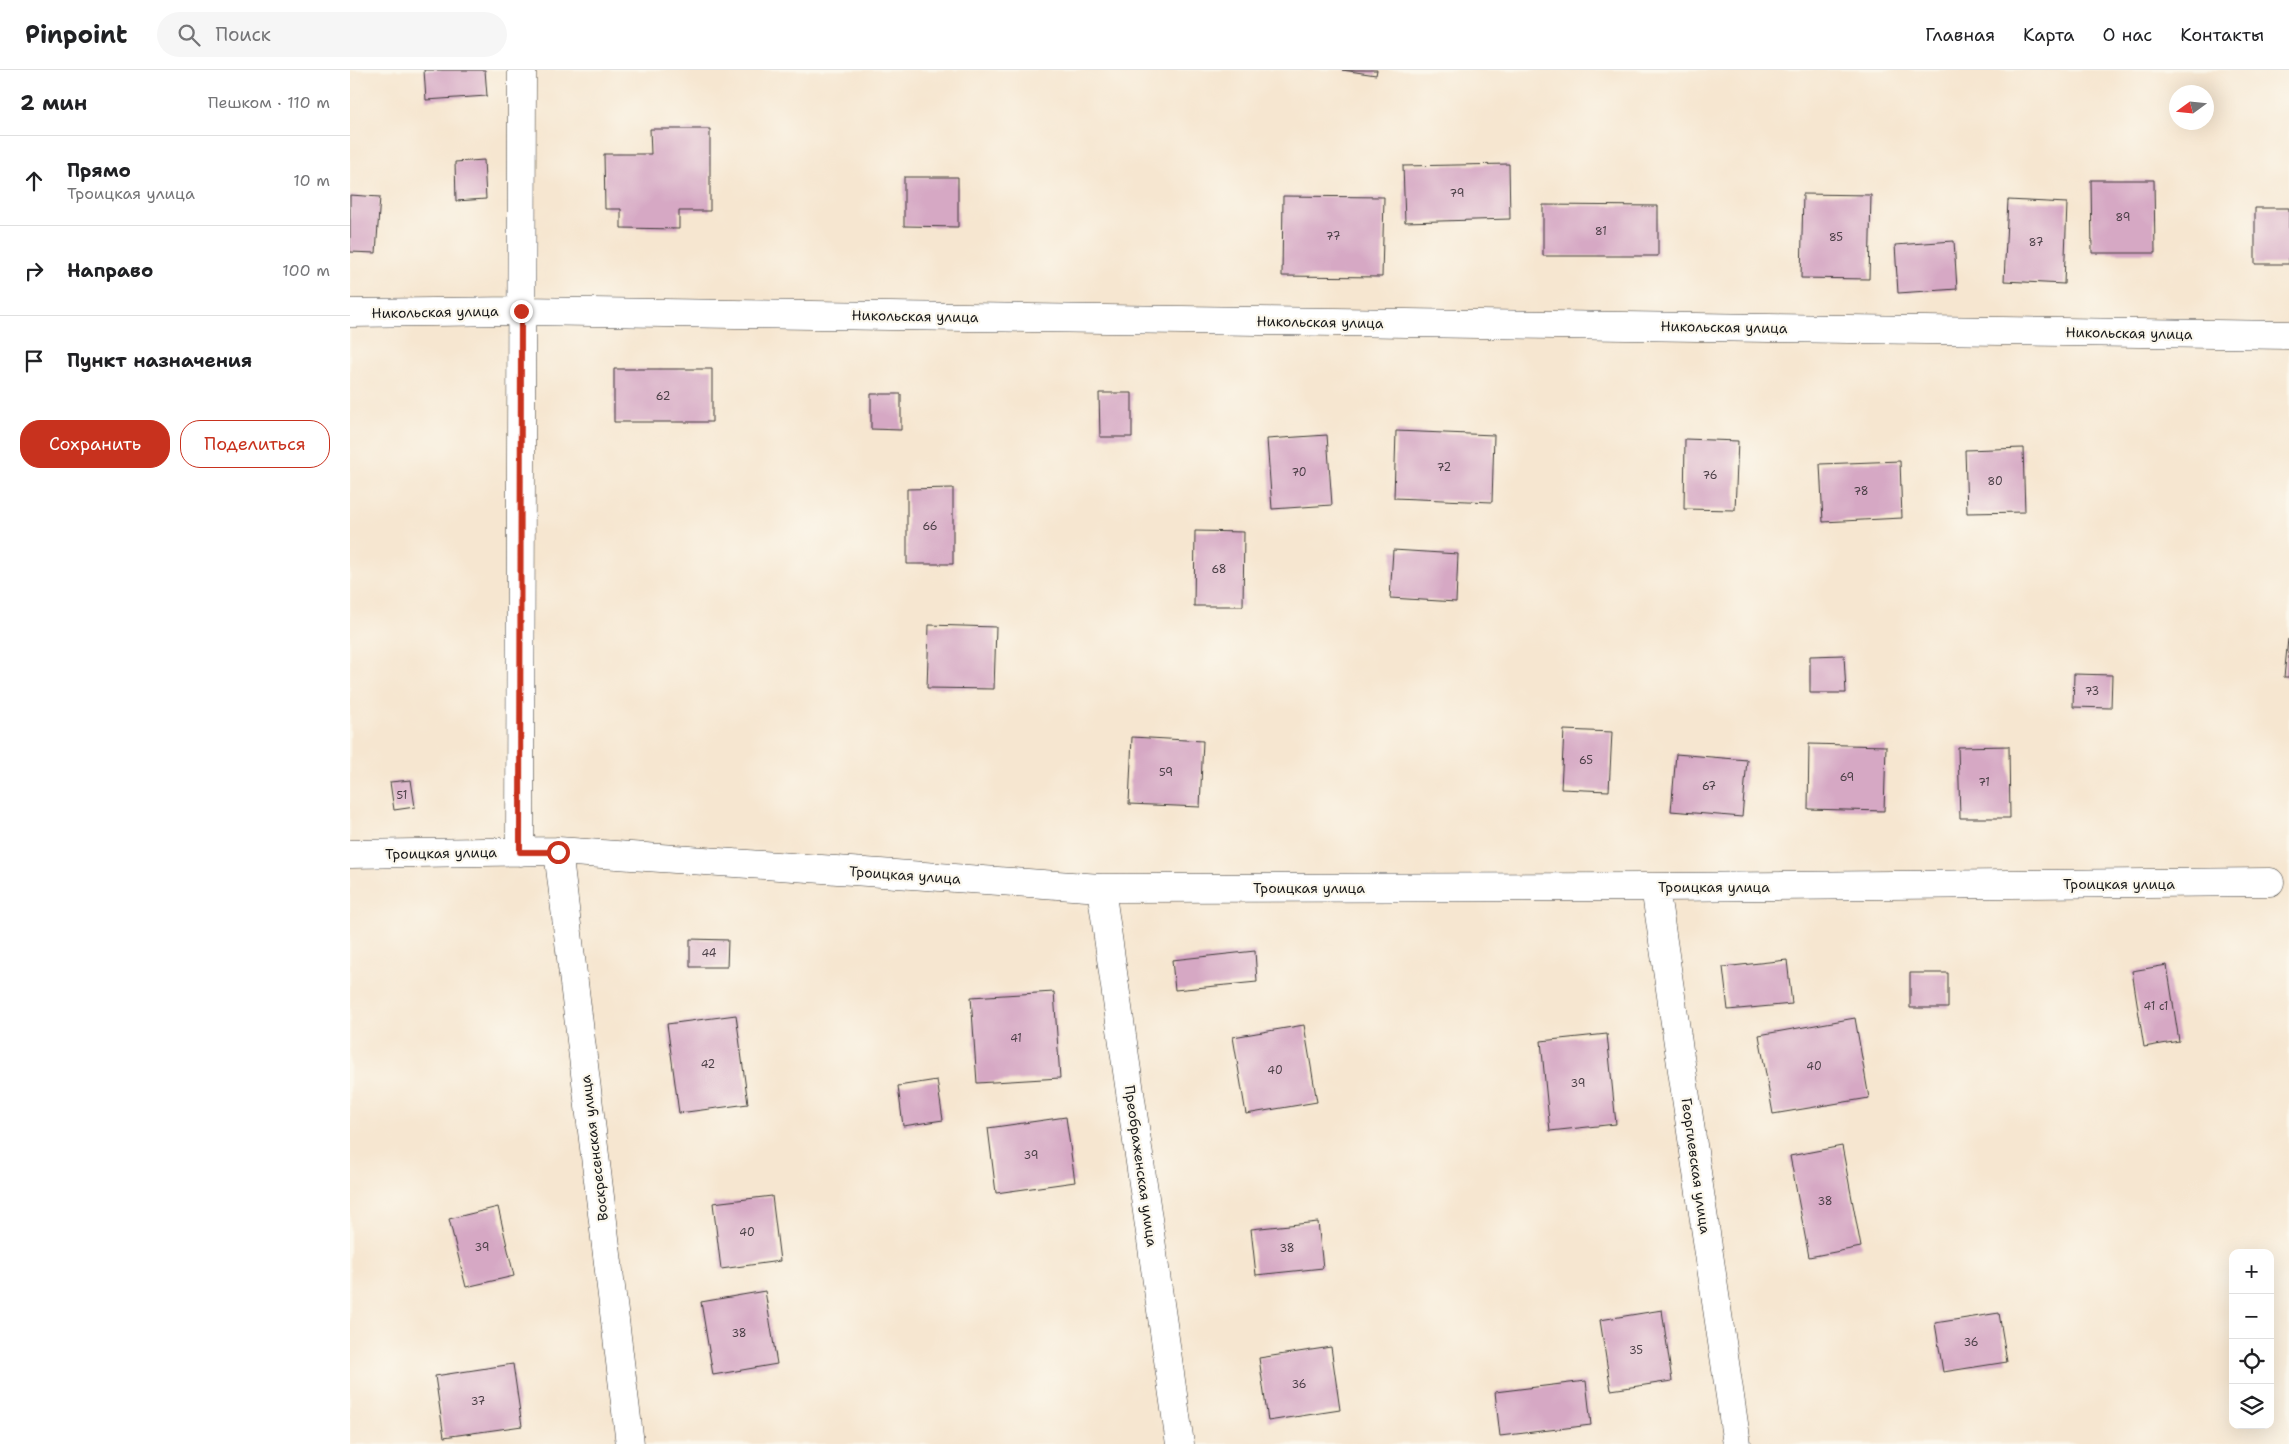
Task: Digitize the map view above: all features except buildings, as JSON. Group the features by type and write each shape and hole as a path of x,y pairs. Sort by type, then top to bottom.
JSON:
{"street":[{"path":"520,852 522,70"},
{"name":"Никольская улица","path":"350,313 521,311 2289,335"},
{"name":"Троицкая улица","path":"350,854 558,852 1101,888 1655,887 2270,882"},
{"name":"Воскресенская улица","path":"558,852 630,1444"},
{"name":"Георгиевская улица","path":"1655,887 1737,1444"},
{"name":"Преображенская улица","path":"1101,888 1180,1444"}],"route":[{"path":"521,311 520,852 558,852"}]}
